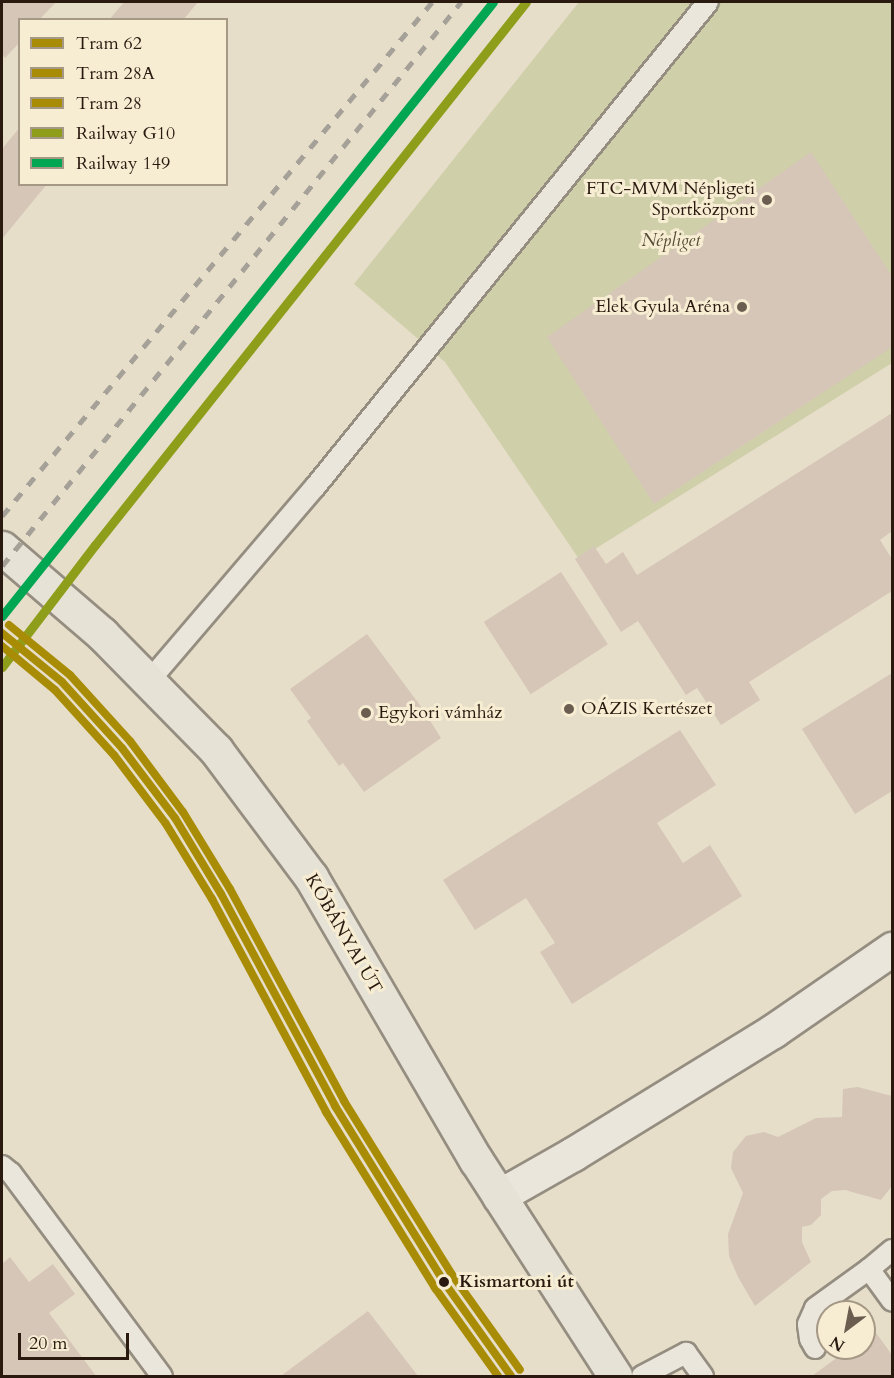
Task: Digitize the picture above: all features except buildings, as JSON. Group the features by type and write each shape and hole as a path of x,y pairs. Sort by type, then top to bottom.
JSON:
{"main road":[{"name":"KŐBÁNYAI ÚT","path":"2,548 102,634 150,680 216,750 310,877 499,1196 615,1377"}],"street":[{"path":"499,1196 573,1154 773,1031 892,949"}],"lane":[{"path":"150,680 315,487 708,2"},
{"path":"2,1166 11,1173 162,1377"},
{"path":"815,1348 810,1339 808,1324 815,1308 892,1250"},
{"path":"869,1269 892,1301"},
{"path":"642,1377 686,1353 703,1377"}],"green space":[{"name":"FTC-MVM Népligeti Sportközpont","path":"579,2 892,2 892,363 579,559 445,362 354,284"}],"railway":[{"path":"2,516 432,2"},
{"path":"2,566 461,2"}],"tram line":[{"name":"28","path":"9,625 70,675 130,741 183,812 230,889 344,1101 453,1276 520,1370"},
{"name":"62","path":"2,633 62,682 122,748 175,818 221,894 335,1106 444,1282 511,1376"},
{"name":"28A","path":"2,646 55,690 114,755 166,824 212,899 326,1112 435,1288 498,1376"}],"rail line":[{"name":"149","path":"2,616 493,2"},
{"name":"G10","path":"2,667 95,545 526,2"}],"place":[{"name":"FTC-MVM Népligeti Sportközpont","path":"767,200"},
{"name":"Elek Gyula Aréna","path":"742,307"},
{"name":"OÁZIS Kertészet","path":"569,709"},
{"name":"Egykori vámház","path":"366,713"},
{"name":"Kismartoni út","path":"444,1282"}],"park label":[{"name":"Népliget","path":"671,241"}]}
